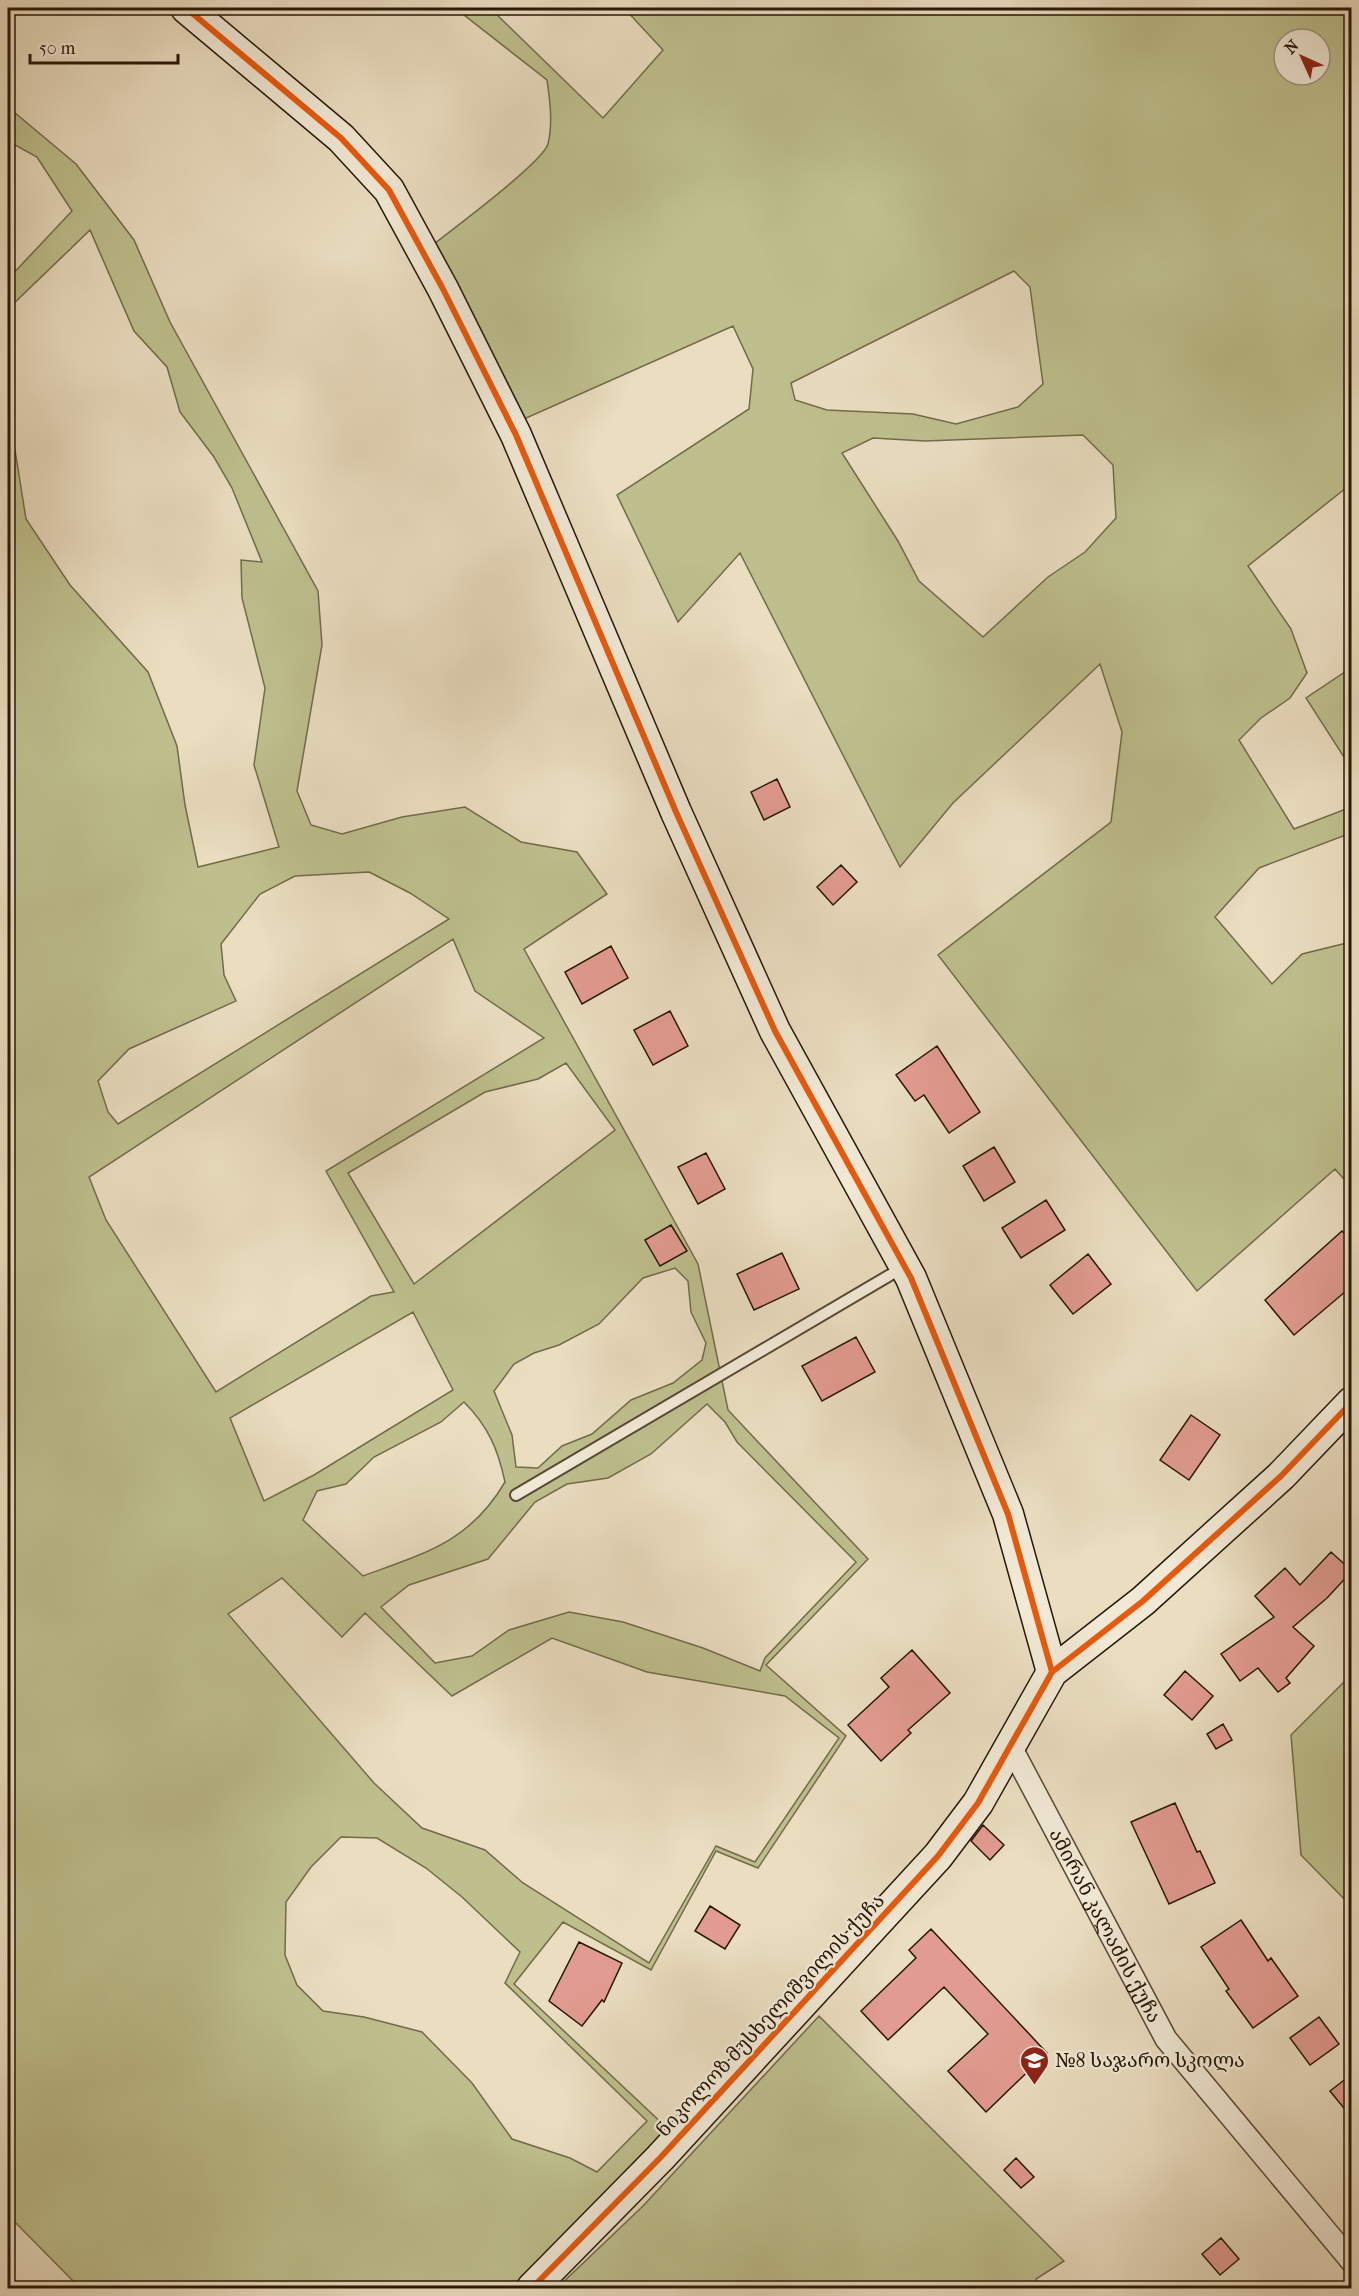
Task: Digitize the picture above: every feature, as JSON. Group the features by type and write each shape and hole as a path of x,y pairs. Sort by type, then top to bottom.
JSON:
{"street":[{"path":"194,10 341,138 389,190 443,290 516,435 676,812 775,1031 905,1266 1008,1514 1052,1672 1143,1601 1281,1476 1352,1402"},
{"name":"ნიკოლოზ მუსხელიშვილის ქუჩა","path":"532,2289 660,2158 938,1856 978,1803 1052,1672"},
{"name":"ამირან კალაძის ქუჩა","path":"1011,1748 1166,2039 1352,2262"}],"lane":[{"path":"516,1495 905,1266"}],"green space":[{"path":"455,8 490,8 603,118 663,50 624,8 1351,8 1351,484 1248,566 1291,629 1307,673 1290,698 1261,718 1239,740 1294,829 1351,807 1351,833 1259,868 1215,917 1272,984 1302,954 1351,942 1351,1187 1335,1169 1197,1291 938,955 1111,822 1122,732 1100,664 953,803 900,867 740,553 678,622 617,495 749,409 753,369 733,326 524,419 434,244 515,180 542,153 548,144 550,104 547,80","holes":["1014,271 1030,287 1043,384 1018,407 956,424 913,414 827,410 795,400 791,383","1083,435 1113,465 1116,518 1085,552 1048,577 983,637 919,581 898,541 842,453 873,438 925,441"]},
{"path":"8,107 76,164 134,240 170,322 318,591 322,645 297,791 311,825 342,834 402,817 465,807 521,842 577,852 607,894 524,949 698,1264 728,1410 868,1559 766,1665 846,1736 758,1868 716,1851 651,1970 563,1922 514,1984 667,2128 513,2288 80,2288 8,2215 8,442 15,450 26,519 70,585 148,672 177,746 185,805 198,867 279,847 254,765 265,688 242,598 241,560 262,562 232,488 214,457 180,412 167,367 134,331 90,230 8,309 8,279 72,211 37,157 8,141","holes":["369,872 410,893 449,919 118,1124 108,1112 98,1081 129,1049 236,1001 224,975 221,944 260,894 295,876","453,939 475,991 544,1038 326,1171 394,1292 371,1296 216,1392 106,1220 89,1177","566,1063 615,1130 414,1284 348,1173 485,1092 538,1079","675,1268 688,1281 691,1312 706,1343 702,1360 673,1383 631,1400 592,1434 562,1446 538,1468 516,1467 512,1435 494,1391 514,1364 534,1353 559,1345 599,1324 643,1278","413,1312 453,1390 314,1475 264,1501 230,1418","464,1402 486,1429 499,1459 505,1482 477,1519 461,1532 426,1552 363,1576 303,1520 317,1491 346,1484 374,1457 441,1422","707,1404 725,1422 737,1442 856,1562 765,1658 760,1671 703,1648 623,1622 569,1612 509,1630 472,1656 435,1663 381,1607 409,1585 488,1559 535,1502 567,1484 608,1478 651,1454","282,1578 342,1637 365,1613 452,1696 552,1638 647,1672 785,1696 839,1738 755,1862 716,1846 649,1963 523,1883 485,1850 422,1828 374,1783 228,1614","341,1837 377,1838 426,1868 462,1897 520,1952 505,1983 647,2121 597,2172 570,2158 512,2139 472,2083 422,2032 364,2017 323,2011 297,1985 285,1955 286,1902 311,1867"]},
{"path":"1351,668 1351,713 1348,716 1351,721 1351,768 1306,698"},
{"path":"1351,1675 1351,1906 1301,1855 1291,1735"},
{"path":"819,2016 1064,2261 1036,2279 1042,2288 557,2288 643,2206"}],"building":[{"path":"777,779 790,807 764,820 751,792"},
{"path":"841,865 857,882 833,905 817,887"},
{"path":"611,946 628,978 582,1004 565,972"},
{"path":"670,1011 688,1046 653,1065 634,1030"},
{"path":"937,1046 980,1112 949,1133 924,1095 915,1101 896,1075"},
{"path":"994,1147 1015,1182 984,1201 963,1166"},
{"path":"706,1153 725,1189 698,1204 678,1167"},
{"path":"1046,1200 1065,1230 1021,1258 1002,1228"},
{"path":"671,1225 687,1251 660,1266 645,1240"},
{"path":"1342,1231 1352,1241 1352,1286 1294,1335 1265,1300"},
{"path":"782,1253 799,1289 754,1310 737,1274"},
{"path":"1088,1254 1111,1284 1073,1314 1050,1285"},
{"path":"856,1337 875,1372 822,1401 802,1366"},
{"path":"1191,1415 1220,1435 1189,1480 1160,1460"},
{"path":"1331,1552 1352,1571 1327,1598 1293,1627 1314,1646 1286,1678 1290,1683 1278,1692 1258,1668 1240,1681 1221,1654 1274,1617 1255,1596 1285,1568 1300,1585"},
{"path":"912,1650 950,1693 908,1730 911,1733 881,1761 848,1725 889,1687 881,1678"},
{"path":"1185,1671 1213,1696 1192,1720 1164,1695"},
{"path":"1223,1724 1232,1740 1216,1749 1207,1734"},
{"path":"1175,1803 1197,1852 1200,1851 1215,1883 1169,1904 1131,1822"},
{"path":"983,1825 1004,1845 990,1860 971,1841"},
{"path":"710,1906 740,1925 725,1949 695,1931"},
{"path":"1241,1920 1268,1961 1271,1958 1298,1996 1253,2028 1226,1991 1229,1989 1201,1947"},
{"path":"931,1929 1047,2053 986,2112 948,2071 988,2034 944,1987 888,2040 861,2011 916,1958 909,1950"},
{"path":"579,1942 622,1963 604,2002 602,2000 582,2026 549,2001"},
{"path":"1319,2017 1339,2044 1310,2065 1290,2038"},
{"path":"1352,2074 1352,2118 1330,2091"},
{"path":"1016,2158 1034,2177 1021,2188 1004,2170"},
{"path":"1221,2238 1239,2259 1220,2275 1202,2254"}],"cycle path":[{"path":"186,8 341,138 389,190 443,289 516,435 676,812 775,1031 911,1278 1008,1514 1052,1672"},
{"path":"532,2288 660,2158 938,1856 978,1803 1052,1672 1143,1601 1281,1476 1352,1402"}],"place":[{"name":"№8 საჯარო სკოლა","path":"1034,2086"}]}
